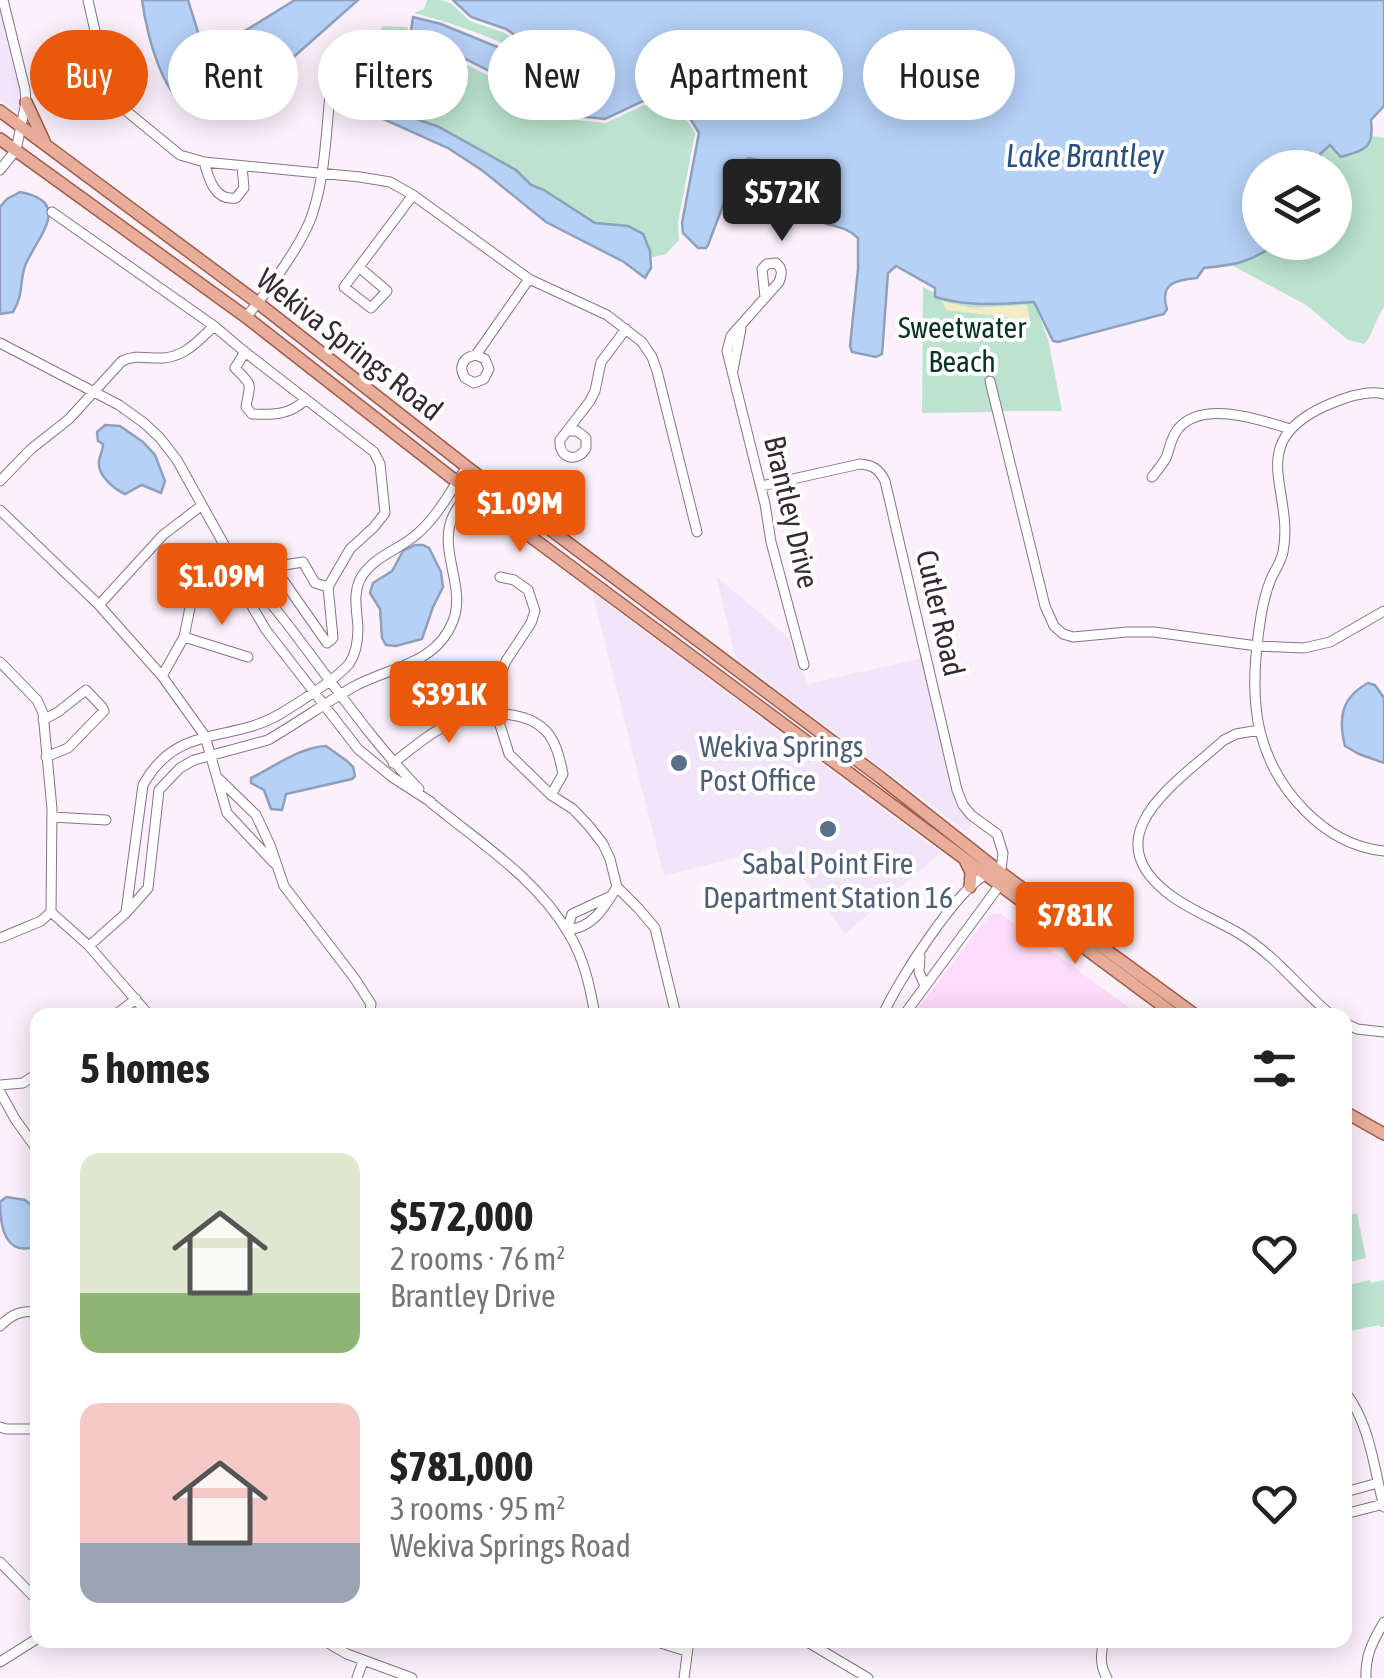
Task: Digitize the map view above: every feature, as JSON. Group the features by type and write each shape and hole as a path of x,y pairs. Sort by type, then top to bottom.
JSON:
{"main road":[{"path":"26,102 49,148"},
{"name":"Wekiva Springs Road","path":"0,112 258,303 1000,872 1185,1008"},
{"name":"Wekiva Springs Road","path":"1,141 246,318 456,482 1166,1008"},
{"path":"785,726 794,713"},
{"path":"871,792 881,778"},
{"path":"966,862 971,872 970,887"},
{"path":"1352,1116 1384,1137"},
{"path":"1352,1124 1384,1137"}],"street":[{"path":"0,170 16,150 26,102 3,0"},
{"path":"88,0 111,94 119,106 180,155 204,162 390,182 529,279 594,308 626,328 642,342 658,371 697,532"},
{"path":"246,318 312,216 327,120"},
{"path":"1,141 21,127"},
{"path":"204,162 216,192 228,199 236,198 244,188 242,166"},
{"path":"359,266 388,291 371,308 344,286 359,266 413,195"},
{"path":"52,212 214,326 374,452 380,464 384,512 374,527 350,548 328,587 333,638 327,643 278,573 278,566 303,562 315,583 328,587"},
{"path":"476,355 529,279"},
{"name":"Brantley Drive","path":"765,297 742,324 731,352 772,542 804,664"},
{"path":"0,482 30,449 69,419 127,358 168,358 189,350 214,326"},
{"path":"567,432 594,391 601,362 626,328"},
{"path":"0,340 119,405 160,438 177,460 232,559 266,630 358,749 392,778 431,802"},
{"path":"245,352 235,368 247,378 250,387 246,407 252,414 283,414 298,408 306,399"},
{"path":"990,381 1045,606 1054,626 1063,634 1073,637 1154,632 1257,646 1315,647 1384,612"},
{"path":"1384,394 1358,395 1303,417 1290,429 1282,445 1277,464 1284,541 1282,557 1268,585 1257,646 1256,700 1266,750 1290,793 1328,830 1349,842 1384,851"},
{"path":"1152,477 1167,456 1176,430 1202,416 1250,416 1290,429"},
{"name":"Cutler Road","path":"761,486 860,464 870,465 886,480 956,790 971,815 997,834 1003,853 999,886"},
{"path":"125,914 143,785 151,771 180,746 205,736 250,728 282,713 349,664 356,650 354,599 361,577 378,558 414,537 431,520 467,467"},
{"path":"89,946 148,888 159,790 180,768 210,754 268,740 361,683 416,662 439,642 454,620 456,598 448,534 452,518 481,477"},
{"path":"99,604 163,535 201,506"},
{"path":"0,510 99,604 162,676 205,736 227,813 274,863"},
{"path":"232,559 262,591 393,763 431,802 528,881 567,930 584,968 593,1008"},
{"path":"162,676 184,637 197,573"},
{"path":"500,577 514,580 528,590 535,611 496,685 496,712 508,754 573,810 603,844 610,858 614,892"},
{"path":"184,637 248,657"},
{"path":"0,662 37,700 43,720 52,816 50,912 41,921 0,938"},
{"path":"43,720 86,690 104,711 68,748 46,757"},
{"path":"393,763 441,728 496,712 528,720 546,731 558,752 563,774 551,794"},
{"path":"1260,730 1224,740 1157,801 1138,835 1138,849 1152,880 1172,897 1264,949 1325,1008"},
{"path":"216,776 256,815 284,886 355,979 371,1008"},
{"path":"52,816 106,820"},
{"path":"886,1008 903,975 970,887 983,874 1000,872"},
{"path":"909,1008 999,886"},
{"path":"567,930 572,914 614,892"},
{"path":"614,892 639,908 655,928 674,1008"},
{"path":"50,912 89,946 143,1008"},
{"path":"922,949 918,962 924,986"},
{"path":"125,1008 136,1000"},
{"path":"1352,1027 1384,1032"},
{"path":"30,1078 0,1089 30,1140"},
{"path":"0,1326 12,1314 30,1311"},
{"path":"1352,1401 1362,1422 1384,1505 1352,1512"},
{"path":"2,1432 30,1430"},
{"path":"1352,1490 1378,1483"},
{"path":"0,1562 30,1593"},
{"path":"1366,1678 1370,1645 1384,1622"},
{"path":"0,1662 30,1643"},
{"path":"338,1648 412,1678"},
{"path":"674,1648 686,1652"},
{"path":"684,1678 687,1648"},
{"path":"817,1648 868,1678"},
{"path":"1102,1648 1107,1678"},
{"path":"357,1678 363,1661"}],"shaded area":[{"path":"0,6 20,90 19,114 0,100"},
{"path":"716,576 788,637 808,684 922,658 952,791 972,826 965,831 735,657"},
{"path":"592,592 941,853 845,934 787,857 775,848 664,876"},
{"path":"1001,914 1129,1008 918,1008 990,915"}],"green space":[{"path":"427,0 451,3 470,21 496,30 488,30 488,38 414,13 424,9"},
{"path":"383,26 408,27 407,30 380,30"},
{"path":"468,65 488,75 488,120 606,123 635,109 635,120 685,120 695,133 678,222 679,240 666,254 650,258 650,251 575,212 531,185 516,170 419,120 468,120"},
{"path":"1373,136 1384,138 1384,307 1364,344 1348,340 1306,305 1231,265 1247,260 1352,260 1352,150 1324,150 1330,145 1364,150"},
{"name":"Sweetwater Beach","path":"923,287 936,297 973,305 1034,302 1048,339 1062,411 1002,411 993,375 985,378 994,412 922,413"},
{"path":"1357,1213 1366,1258 1352,1261 1352,1214"},
{"path":"1384,1280 1384,1327 1352,1331 1352,1284"}],"sand":[{"path":"942,301 971,308 1027,305 1030,320 947,310"}],"water":[{"path":"142,0 188,0 197,30 168,30 168,85 158,65"},
{"path":"295,0 358,0 324,30 318,30 318,35 298,53 298,30 246,30"},
{"name":"Lake Brantley","path":"453,0 1384,0 1384,106 1371,120 1369,142 1352,153 1335,150 1330,145 1324,150 1242,150 1242,260 1245,260 1204,268 1197,278 1171,284 1165,293 1164,314 1058,342 1053,341 1034,302 972,304 935,297 935,288 896,266 888,273 882,354 876,357 852,352 850,346 858,238 800,211 784,197 759,160 749,158 740,163 706,248 698,248 683,233 699,133 691,120 843,120 843,30 635,30 635,105 615,114 615,30 507,30 471,17"},
{"name":"Lake Brantley","path":"413,17 456,30 411,30"},
{"name":"Lake Brantley","path":"468,35 488,43 488,70 468,60"},
{"path":"386,120 419,120 439,127 516,170 531,185 595,223 628,226 643,234 651,268 645,278 624,262 546,222 448,148"},
{"path":"20,192 36,197 49,212 43,233 25,266 16,306 13,312 0,314 0,207"},
{"path":"105,425 120,426 155,455 165,481 161,493 142,485 125,494 107,481 99,466 103,444 98,441 97,432"},
{"path":"415,545 429,548 441,572 443,587 422,639 386,645 380,609 370,593 373,583 392,571 403,551"},
{"path":"1368,683 1375,685 1384,698 1384,763 1345,746 1343,736 1342,718 1347,702"},
{"path":"326,746 353,767 352,779 286,794 282,810 271,809 264,790 251,783 251,778 297,754"},
{"path":"6,1197 30,1204 30,1248 18,1248 6,1238 0,1202"}],"place":[{"name":"Wekiva Springs Post Office","path":"679,763"},
{"name":"Sabal Point Fire Department Station 16","path":"828,829"}]}
